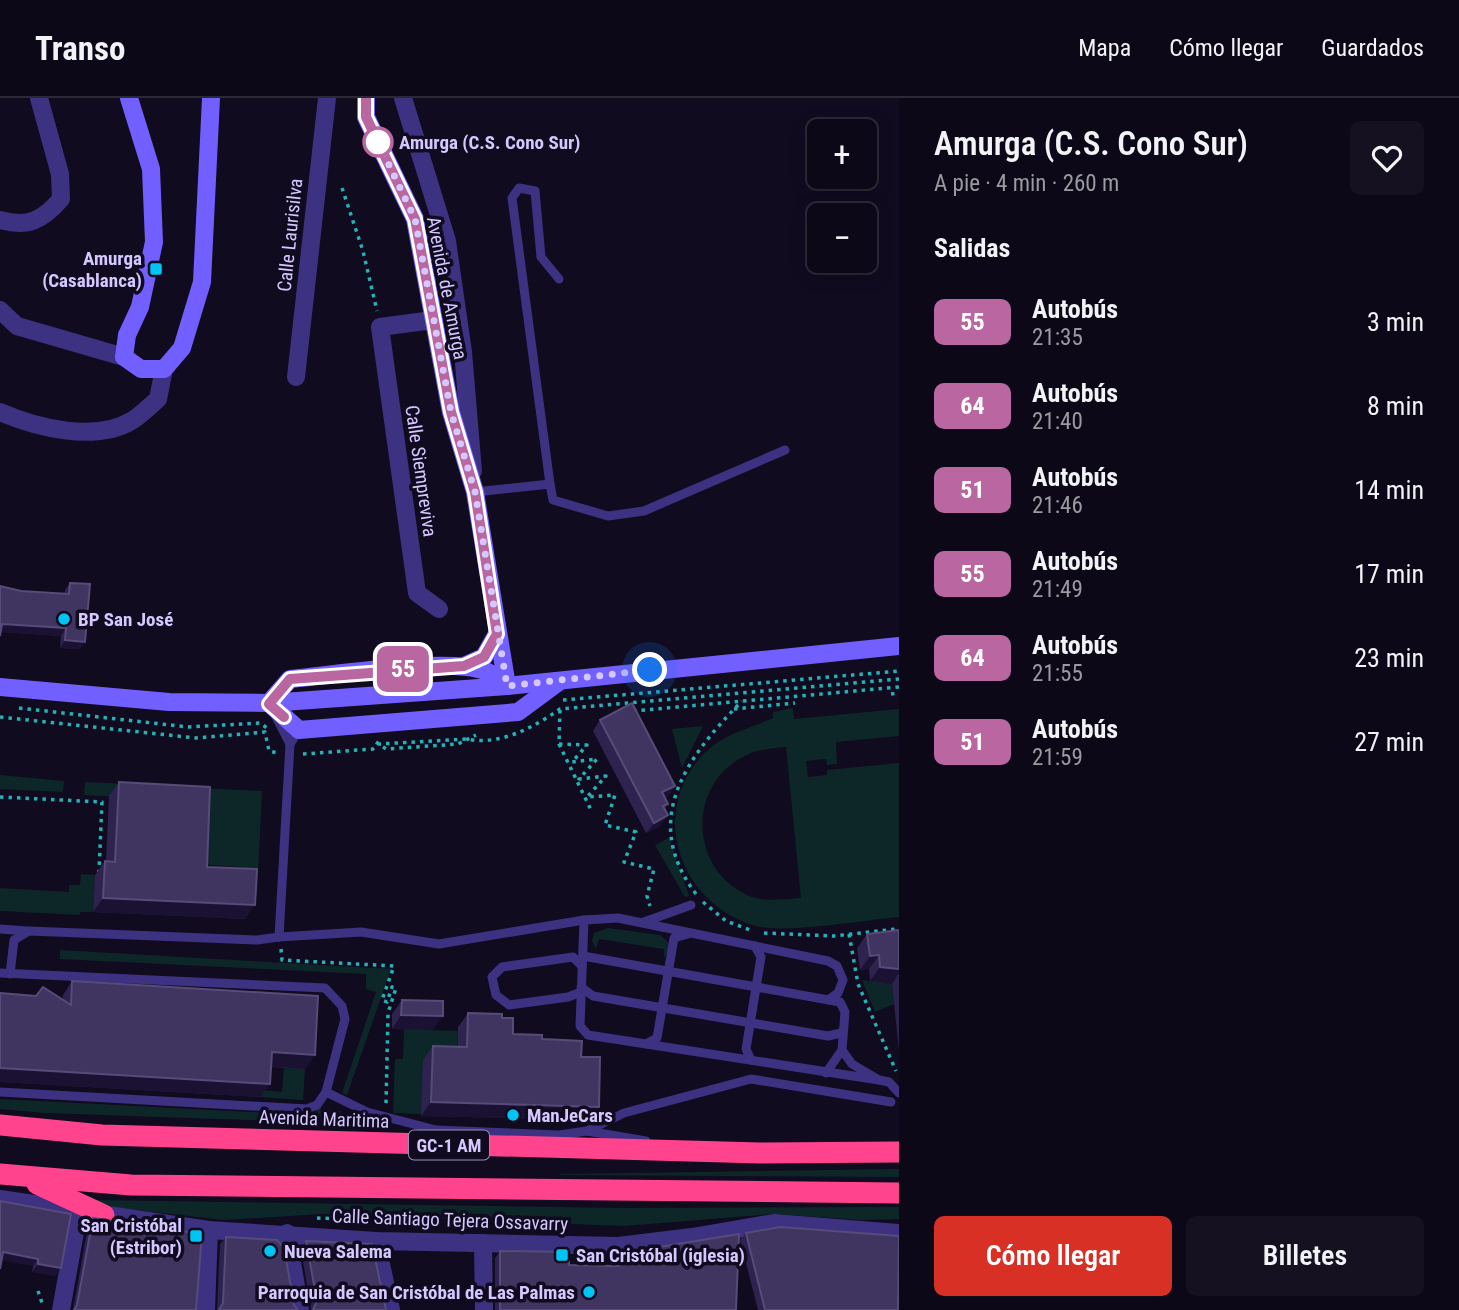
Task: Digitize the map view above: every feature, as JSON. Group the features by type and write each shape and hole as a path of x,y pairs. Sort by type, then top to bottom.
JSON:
{"highway":[{"name":"Avenida Maritima","path":"0,1125 102,1135 710,1152 899,1152"},
{"path":"0,1174 131,1185 899,1193"},
{"path":"26,1178 104,1215"}],"street":[{"path":"0,220 15,225 45,218 61,199 60,174 39,98"},
{"path":"124,357 127,335 140,307 154,242 151,169 129,98"},
{"path":"0,412 50,427 96,432 131,421 158,399 164,369 182,348 202,282 211,98"},
{"name":"Calle Laurisilva","path":"296,377 327,98"},
{"name":"Avenida de Amurga","path":"366,98 366,117 415,219 451,412 475,492"},
{"name":"Avenida de Amurga","path":"403,98 447,242 463,352 475,492 507,686"},
{"path":"0,310 17,326 124,357 141,369 164,369"},
{"path":"380,327 433,320"},
{"name":"Calle Siempreviva","path":"380,327 417,593 439,609"},
{"path":"464,666 484,657 497,634"},
{"path":"0,687 169,702 269,704 507,686 899,646"},
{"path":"269,704 290,679 464,666 487,671 507,686"},
{"path":"269,704 295,737 518,712 562,680"},
{"path":"474,716 507,686"},
{"name":"Calle Santiago Tejera Ossavarry","path":"0,1199 209,1230 287,1233 376,1241 618,1246 774,1223 899,1233"},
{"path":"61,1310 79,1210"},
{"path":"206,1310 209,1230"},
{"path":"287,1233 300,1310"},
{"path":"376,1241 391,1310"},
{"path":"483,1244 485,1310"}],"lane":[{"path":"559,279 541,257 535,191 519,188 512,198 553,500 608,516 644,511 785,450"},
{"path":"439,354 452,363 463,352"},
{"path":"475,492 550,484"},
{"path":"279,937 295,737"},
{"path":"642,923 691,905"},
{"path":"0,929 257,940 361,932 390,934 413,941 439,944 584,920 618,918 828,961 837,966 843,980 841,989 828,1000"},
{"path":"584,920 586,943 596,958"},
{"path":"584,920 579,960 580,1026 583,1031 644,1044 879,1080"},
{"path":"0,1092 307,1110 317,1105 326,1092 345,1019 342,1006 325,988 5,973 14,940 29,931"},
{"path":"644,1044 657,1038 674,938 692,933"},
{"path":"751,1060 746,1049 761,957 755,946"},
{"path":"581,989 575,996 519,1006 502,1002 493,987 492,977 502,967 596,958 840,1002 843,1006 842,1050 852,1064 898,1089"},
{"path":"581,989 593,996 828,1036 841,1032"},
{"path":"826,1073 842,1050"},
{"path":"326,1092 385,1118 436,1130 559,1135 587,1131 624,1113 751,1079 891,1102"},
{"path":"443,1145 469,1131"},
{"path":"587,1131 710,1152"}],"path":[{"path":"342,188 363,251 380,327"},
{"path":"629,711 899,687"},
{"path":"891,694 899,693"},
{"path":"561,701 559,744 592,812"},
{"path":"742,701 704,739 672,799 672,836 682,871 699,898 726,921 759,932 849,934 896,929"},
{"path":"734,709 795,703"},
{"path":"559,744 587,745 572,762 597,759 579,779 606,776 587,797 615,794 605,825 636,832 624,862 654,869 647,896 653,919"},
{"path":"0,797 102,802 99,875"},
{"path":"849,934 858,984 896,1068"},
{"path":"279,937 282,960 394,966 383,1000 387,1002 392,987 396,988 388,1013 385,1118"},
{"path":"38,1291 44,1310"}],"green space":[{"path":"793,708 794,719 899,709 899,736 836,742 837,764 827,765 826,759 806,761 808,777 827,775 827,770 899,763 899,917 805,927 756,926 731,916 709,900 692,880 681,857 676,832 677,807 684,782 709,749 726,737 773,718 773,712","holes":["786,747 801,898 770,900 752,897 731,885 716,868 706,848 702,827 705,805 713,784 728,767 754,752"]},
{"path":"703,726 682,768 672,729"},
{"path":"0,775 64,781 63,792 0,789"},
{"path":"85,782 262,791 257,895 246,894 241,883 242,867 198,864 200,801 84,795"},
{"path":"669,838 689,896 685,897 655,845"},
{"path":"81,874 95,875 93,912 80,912 80,915 0,911 0,888 69,892 69,885 80,885"},
{"path":"608,928 660,935 668,942 669,950 664,958 664,949 599,939 596,949 592,941 594,933"},
{"path":"60,950 391,969 347,1095 342,1093 376,992 366,989 366,974 60,959"},
{"path":"862,980 892,984 894,1004 875,1012"},
{"path":"404,1029 458,1031 457,1061 421,1114 393,1113 395,1059 403,1059"},
{"path":"284,1067 305,1069 303,1100 260,1097 261,1090 282,1092"},
{"path":"0,1099 311,1115 319,1109 341,1111 337,1123 45,1113 0,1109"},
{"path":"899,1169 899,1177 559,1175 561,1174"},
{"path":"93,1200 621,1208 899,1207 899,1219 861,1220 775,1214 624,1226 320,1214 224,1220 118,1208"}],"building":[{"path":"70,583 90,584 85,642 65,640 66,628 2,624 0,636 0,586 21,591 69,594"},
{"path":"632,703 675,786 662,792 668,804 663,806 668,815 654,823 600,720"},
{"path":"119,782 210,787 207,867 257,869 255,905 103,898 105,861 115,862"},
{"path":"899,930 899,969 880,967 879,955 870,956 867,934"},
{"path":"72,981 318,996 315,1055 272,1052 270,1084 0,1068 0,993 36,996 43,987 71,1005"},
{"path":"402,1000 443,1001 443,1016 401,1015"},
{"path":"468,1013 502,1014 502,1018 513,1018 513,1034 582,1041 581,1057 600,1057 599,1107 431,1102 433,1046 467,1047"},
{"path":"0,1201 71,1214 61,1268 38,1264 38,1259 3,1252 0,1269"},
{"path":"93,1218 202,1234 196,1310 74,1310"},
{"path":"780,1227 899,1236 898,1310 765,1310 746,1233"},
{"path":"739,1234 736,1310 500,1310 500,1251 569,1252 569,1265 616,1266 622,1265 622,1253"},
{"path":"226,1237 277,1240 284,1248 294,1305 298,1310 219,1310 223,1303"},
{"path":"306,1241 372,1244 386,1310 313,1310 317,1301"}],"bus line":[{"name":"55","path":"284,717 269,704 290,679 464,666 484,657 497,634 475,492 451,412 415,219 366,117 366,98"}],"place":[{"name":"Amurga (C.S. Cono Sur)","path":"378,142"},
{"name":"Amurga (Casablanca)","path":"156,269"},
{"name":"BP San José","path":"64,619"},
{"name":"ManJeCars","path":"513,1115"},
{"name":"San Cristóbal (Estribor)","path":"196,1236"},
{"name":"Nueva Salema","path":"270,1251"},
{"name":"San Cristóbal (iglesia)","path":"562,1255"},
{"name":"Parroquia de San Cristóbal de Las Palmas","path":"589,1292"}],"route":[{"path":"378,142 415,219 451,412 475,492 507,686 650,670"}]}
